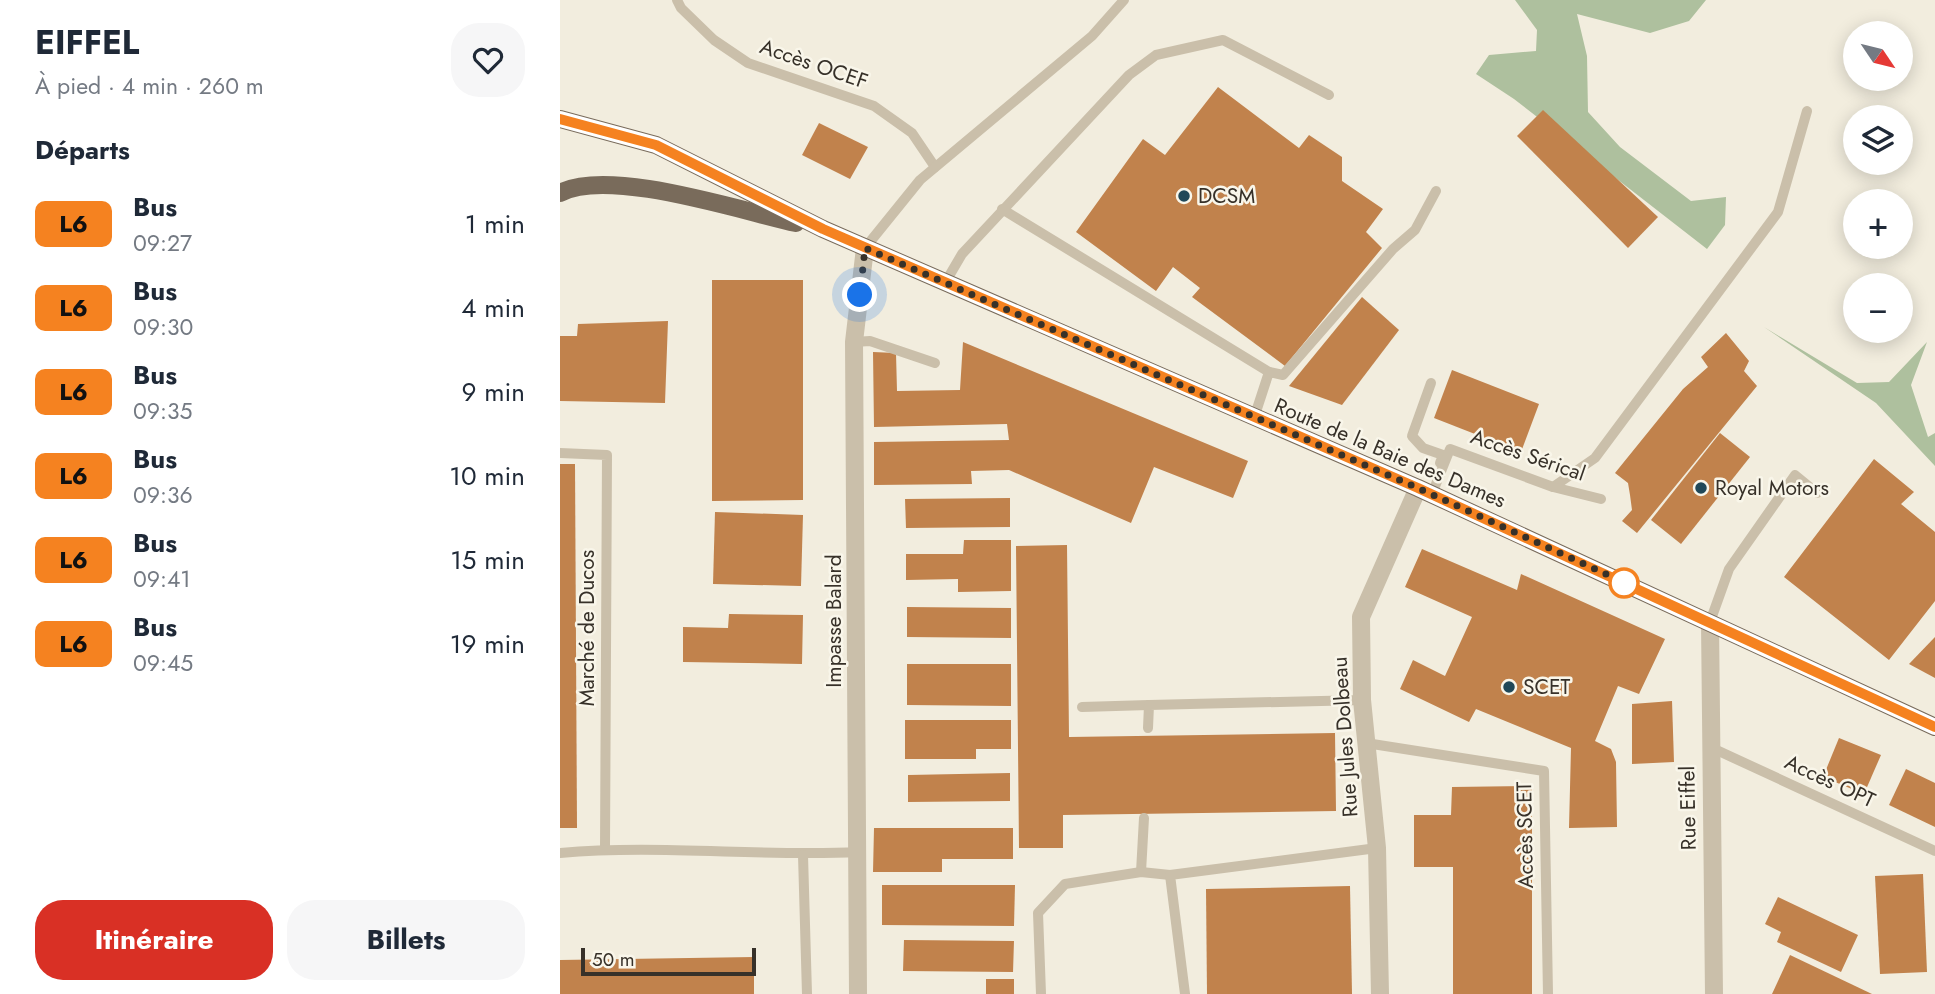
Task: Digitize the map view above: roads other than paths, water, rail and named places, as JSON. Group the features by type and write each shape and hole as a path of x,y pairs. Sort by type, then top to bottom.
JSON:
{"main road":[{"name":"Route de la Baie des Dames","path":"560,119 656,145 823,229 1426,492 1935,727"},
{"name":"Route de la Baie des Dames","path":"560,193 584,185 621,184 823,229"}],"street":[{"name":"Impasse Balard","path":"858,994 854,342 865,248"},
{"name":"Rue Jules Dolbeau","path":"1380,994 1377,848 1362,700 1361,617 1426,492"},
{"name":"Rue Eiffel","path":"1710,622 1709,746 1714,994"}],"lane":[{"name":"Accès OCEF","path":"677,0 681,8 714,40 748,63 874,106 912,133 935,167"},
{"path":"865,248 920,180 1092,36 1124,0"},
{"path":"945,283 962,254 1002,209 1129,75 1156,55 1223,40 1329,95"},
{"path":"1553,487 1595,458 1778,212 1807,111"},
{"path":"1002,209 1269,372 1283,375 1393,249 1415,230 1436,191"},
{"path":"854,342 870,341 935,363"},
{"path":"1254,419 1269,372"},
{"path":"1426,492 1443,455 1423,448 1412,436 1430,383"},
{"name":"Accès Sérical","path":"1426,492 1450,449 1553,487 1601,499"},
{"name":"Marché de Ducos","path":"560,453 607,455 605,848"},
{"path":"1710,622 1729,569 1795,475 1817,493"},
{"path":"1082,708 1362,700"},
{"path":"1148,728 1149,705"},
{"name":"Accès SCET","path":"1366,743 1544,771 1548,994"},
{"name":"Accès OPT","path":"1709,746 1935,851"},
{"path":"1141,872 1144,818"},
{"path":"560,852 605,848 803,855 858,852"},
{"path":"1041,994 1038,913 1065,884 1141,872 1170,875 1377,848"},
{"path":"803,855 807,994"},
{"path":"1170,875 1185,994"}],"place":[{"name":"DCSM","path":"1184,196"},
{"name":"Royal Motors","path":"1701,488"},
{"name":"SCET","path":"1509,687"}]}
